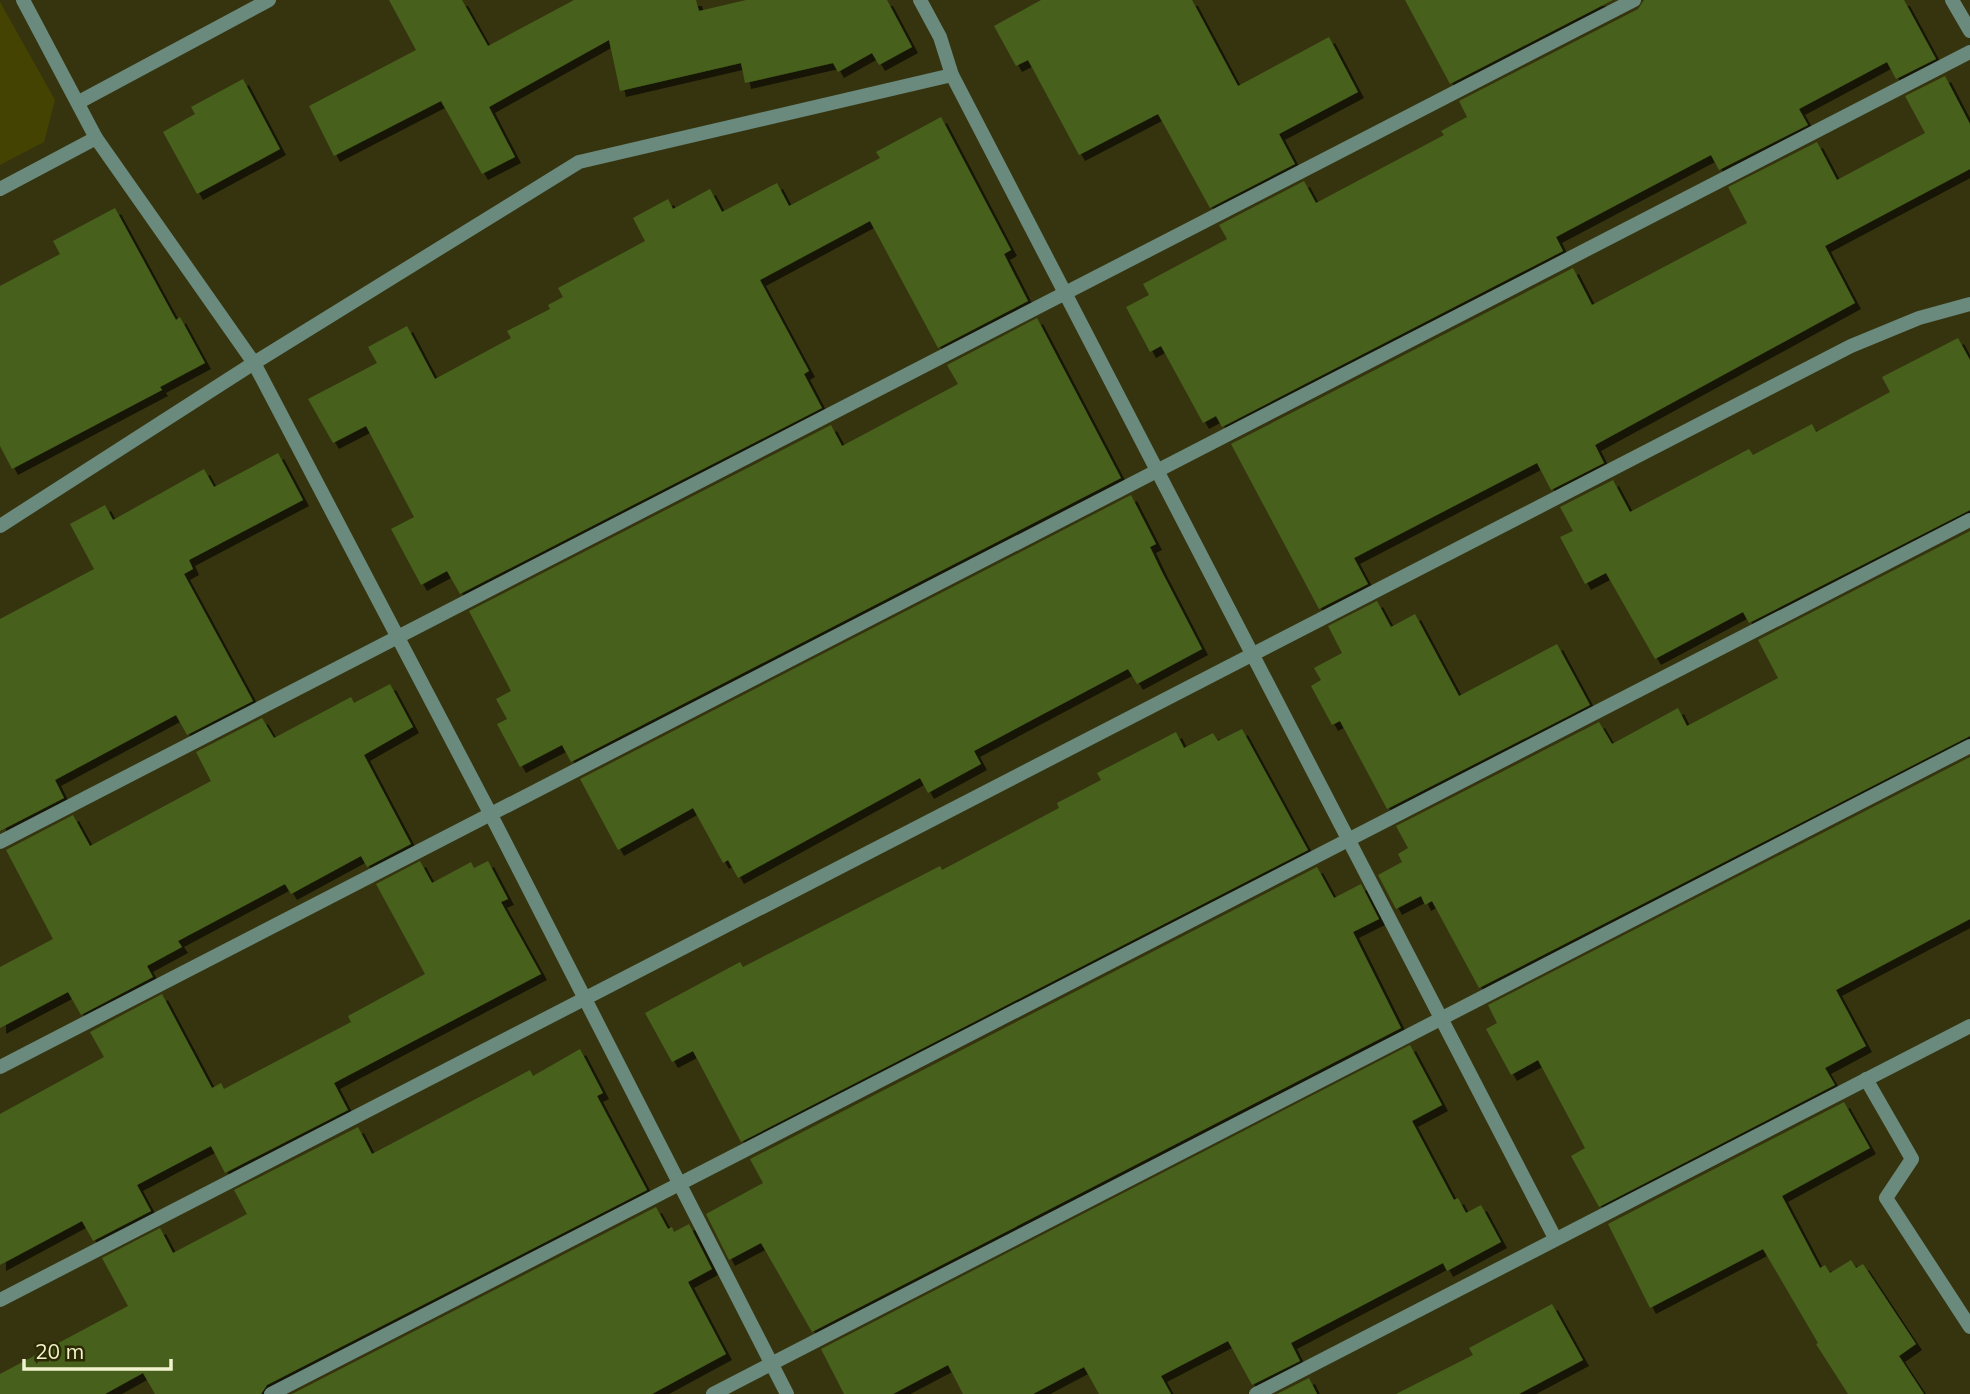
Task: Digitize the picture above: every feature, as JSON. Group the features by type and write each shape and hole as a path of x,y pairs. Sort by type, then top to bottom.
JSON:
{"street":[{"path":"23,0 96,138 254,363 490,813 787,1394"},
{"path":"79,102 269,0"},
{"path":"920,0 940,37 952,75 1555,1238"},
{"path":"0,842 1634,0"},
{"path":"1952,0 1970,31"},
{"path":"0,1067 1970,52"},
{"path":"0,526 254,363 579,162 952,75"},
{"path":"0,189 96,138"},
{"path":"0,1300 1852,346 1919,318 1970,304"},
{"path":"271,1394 1970,520"},
{"path":"713,1394 1970,746"},
{"path":"1256,1394 1970,1026"},
{"path":"1866,1079 1912,1159 1886,1198 1970,1327"}],"shaded area":[{"path":"0,2 55,100 44,142 0,165"}],"building":[{"path":"389,0 462,0 488,46 574,0 696,0 699,11 746,0 887,0 912,47 879,65 872,53 838,72 833,63 745,83 741,63 620,91 609,40 489,107 515,157 482,174 441,101 334,156 309,106 416,50"},
{"path":"1041,0 1192,0 1238,86 1329,37 1358,92 1279,134 1295,164 1210,208 1158,114 1079,155 1028,60 1016,66 994,26"},
{"path":"1405,0 1613,0 1450,84"},
{"path":"1644,0 1904,0 1936,59 1896,79 1887,62 1799,109 1808,125 1719,170 1711,155 1556,237 1563,251 1222,427 1216,416 1203,423 1161,346 1150,352 1126,307 1149,295 1143,284 1227,239 1219,225 1304,181 1316,203 1444,135 1441,131 1467,117 1459,101 1638,9"},
{"path":"1945,76 1970,124 1970,169 1825,246 1855,303 1595,445 1604,463 1551,490 1537,463 1354,558 1368,584 1319,609 1231,444 1573,268 1592,305 1747,223 1728,187 1817,142 1837,180 1925,133 1905,96"},
{"path":"243,79 280,149 197,194 163,132 195,114 191,107"},
{"path":"941,117 1011,250 1004,254 1028,301 938,348 870,221 760,280 809,371 804,374 822,408 460,594 447,571 421,585 391,529 414,517 366,426 333,443 308,399 377,363 368,347 407,326 435,379 511,338 507,331 550,309 548,305 563,297 558,288 645,241 633,218 668,199 673,209 710,189 722,212 777,183 789,206 880,158 876,152"},
{"path":"115,208 176,320 180,317 205,363 160,387 162,390 12,469 0,446 0,286 60,254 53,241"},
{"path":"1037,318 1121,478 571,762 562,745 520,767 497,724 507,719 496,699 511,691 469,611 831,425 842,446 958,384 947,365"},
{"path":"1958,338 1970,360 1970,510 1749,623 1743,612 1655,659 1606,573 1585,584 1560,537 1573,531 1560,507 1613,480 1630,512 1749,449 1753,455 1812,424 1816,432 1890,392 1882,377"},
{"path":"278,453 303,500 189,560 193,569 184,574 253,701 187,735 176,715 55,780 64,798 0,831 0,619 94,569 70,524 105,505 113,520 204,469 214,487"},
{"path":"1131,495 1156,544 1150,547 1202,649 1137,684 1128,669 974,751 981,764 928,793 920,778 738,878 728,860 723,863 693,808 618,850 580,779"},
{"path":"1970,531 1970,736 1479,988 1432,901 1425,905 1421,896 1396,909 1378,875 1402,862 1398,854 1408,848 1396,826 1599,722 1612,744 1678,708 1687,726 1778,678 1758,640"},
{"path":"1377,601 1391,627 1415,614 1459,696 1557,644 1590,705 1387,809 1340,721 1332,725 1311,686 1321,680 1314,668 1342,653 1328,626"},
{"path":"390,684 413,727 364,755 411,844 367,867 361,856 291,894 285,884 178,941 182,947 147,966 153,977 81,1015 68,992 0,1028 0,967 53,939 6,850 73,815 90,846 211,781 196,752 262,718 274,738 351,697 354,703"},
{"path":"1242,729 1308,850 741,1142 693,1051 672,1062 645,1013 740,962 743,967 940,866 942,870 1059,808 1057,803 1101,780 1097,773 1176,732 1184,748 1213,733 1218,741"},
{"path":"1970,757 1970,919 1836,990 1866,1046 1825,1068 1835,1085 1599,1207 1571,1156 1585,1148 1538,1060 1511,1075 1486,1029 1497,1023 1488,1005"},
{"path":"420,861 432,883 471,862 474,868 488,861 508,899 501,902 541,974 334,1083 348,1110 225,1173 211,1146 137,1185 151,1211 93,1241 82,1221 0,1265 0,1114 104,1057 90,1032 162,994 212,1088 221,1083 224,1089 351,1022 348,1016 425,974 376,884"},
{"path":"1317,867 1334,898 1361,884 1379,919 1353,932 1401,1028 812,1332 761,1243 729,1260 706,1214 763,1183 750,1159"},
{"path":"1410,1045 1442,1105 1412,1121 1454,1200 1458,1198 1466,1213 1481,1205 1501,1242 1447,1271 1443,1263 1291,1343 1300,1361 1252,1385 1228,1341 1161,1376 1171,1394 1099,1394 1084,1367 1033,1394 963,1394 948,1365 893,1394 844,1394 821,1349"},
{"path":"580,1049 603,1093 597,1096 647,1190 267,1385 261,1394 155,1394 143,1373 105,1394 0,1394 0,1374 128,1306 102,1258 160,1228 173,1253 247,1214 234,1190 358,1127 372,1154 530,1070 533,1076"},
{"path":"1844,1102 1870,1148 1782,1196 1820,1268 1825,1265 1830,1273 1851,1260 1856,1268 1863,1264 1916,1344 1899,1356 1924,1394 1848,1394 1816,1344 1818,1343 1763,1249 1650,1308 1608,1224"},
{"path":"656,1207 668,1229 672,1227 674,1232 689,1224 712,1269 688,1282 726,1354 652,1394 292,1394"},
{"path":"1552,1304 1583,1360 1519,1394 1396,1394 1473,1355 1469,1348"},
{"path":"1309,1378 1317,1394 1277,1394"}]}
